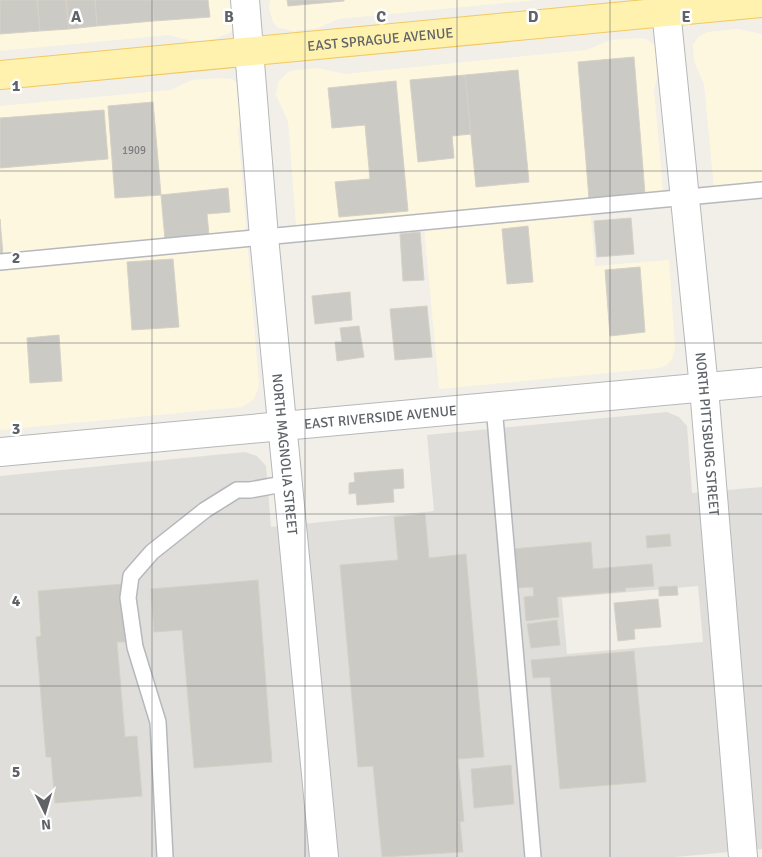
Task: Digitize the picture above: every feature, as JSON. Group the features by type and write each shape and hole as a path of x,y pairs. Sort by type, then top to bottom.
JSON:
{"main road":[{"name":"EAST SPRAGUE AVENUE","path":"0,75 250,51 666,6 762,3"}],"street":[{"name":"NORTH MAGNOLIA STREET","path":"245,0 264,237 324,857"},
{"name":"NORTH PITTSBURG STREET","path":"666,6 704,388 743,857"},
{"name":"EAST RIVERSIDE AVENUE","path":"0,452 762,382"}],"lane":[{"path":"0,262 762,190"},
{"path":"494,406 533,857"},
{"path":"165,857 158,722 135,647 128,598 131,576 152,552 205,510 237,490 250,490 288,483"}],"shaded area":[{"path":"0,0 232,0 236,24 231,32 215,39 192,41 169,35 0,51"},
{"path":"270,0 537,0 338,19 318,28 293,31 277,27 273,22 269,8"},
{"path":"737,29 762,34 762,195 715,199 704,84 694,61 693,45 698,37 707,32"},
{"path":"646,39 656,46 660,65 654,90 664,201 590,208 595,266 669,260 675,348 672,359 667,365 659,368 439,389 424,226 297,238 288,121 276,95 278,82 288,72 296,70 318,68 345,74 586,50 611,40"},
{"path":"232,79 238,83 244,103 238,129 259,386 254,399 242,407 0,430 0,106 171,90 192,80"},
{"path":"667,412 679,417 687,426 692,493 762,487 762,849 675,857 0,857 0,476 245,452 257,456 266,466 271,527 434,511 427,435","holes":["698,586 703,642 567,654 562,598"]}],"building":[{"path":"0,0 37,0 40,31 0,34"},
{"path":"37,0 66,0 69,29 40,31"},
{"path":"66,0 95,0 97,26 69,29"},
{"path":"95,0 152,0 154,21 97,26"},
{"path":"152,0 208,0 210,17 154,21"},
{"path":"287,0 344,0 344,1 288,6"},
{"path":"634,57 645,194 589,199 578,62"},
{"path":"518,70 529,182 476,187 465,75"},
{"path":"465,75 471,134 452,136 454,158 418,162 410,80"},
{"path":"396,81 408,211 339,217 335,182 370,179 365,125 332,128 328,88"},
{"path":"153,102 161,195 115,198 108,106"},
{"path":"104,110 108,159 0,168 0,118"},
{"path":"228,188 230,212 207,214 209,235 165,240 161,195"},
{"path":"631,218 634,254 597,257 594,221"},
{"path":"0,219 3,255 0,255"},
{"path":"528,226 533,282 507,284 502,229"},
{"path":"420,232 424,280 403,281 400,234"},
{"path":"173,259 179,327 132,330 127,262"},
{"path":"640,267 645,332 610,336 605,270"},
{"path":"350,292 352,320 315,324 312,296"},
{"path":"427,306 432,357 395,360 390,309"},
{"path":"359,326 364,357 337,361 335,342 342,342 340,328"},
{"path":"59,335 62,381 30,383 27,338"},
{"path":"403,469 404,488 393,489 394,502 357,505 356,493 349,494 349,483 355,482 354,473"},
{"path":"425,514 429,558 466,554 484,757 458,759 464,821 460,822 463,852 382,857 373,766 358,767 340,565 398,560 394,517"},
{"path":"670,534 671,546 647,548 646,536"},
{"path":"591,542 593,569 652,564 654,586 625,588 626,591 557,597 559,617 526,621 524,597 534,596 533,587 516,588 512,549"},
{"path":"258,580 272,762 194,768 182,630 154,632 151,589"},
{"path":"122,584 127,642 117,642 125,737 137,736 142,796 55,803 51,757 46,757 36,637 41,636 38,591"},
{"path":"677,586 678,595 659,596 659,587"},
{"path":"658,599 661,627 634,629 635,639 618,641 614,603"},
{"path":"557,620 560,645 531,648 527,624"},
{"path":"634,651 646,782 560,789 550,677 533,678 531,660"},
{"path":"511,765 514,804 474,808 471,769"}]}
